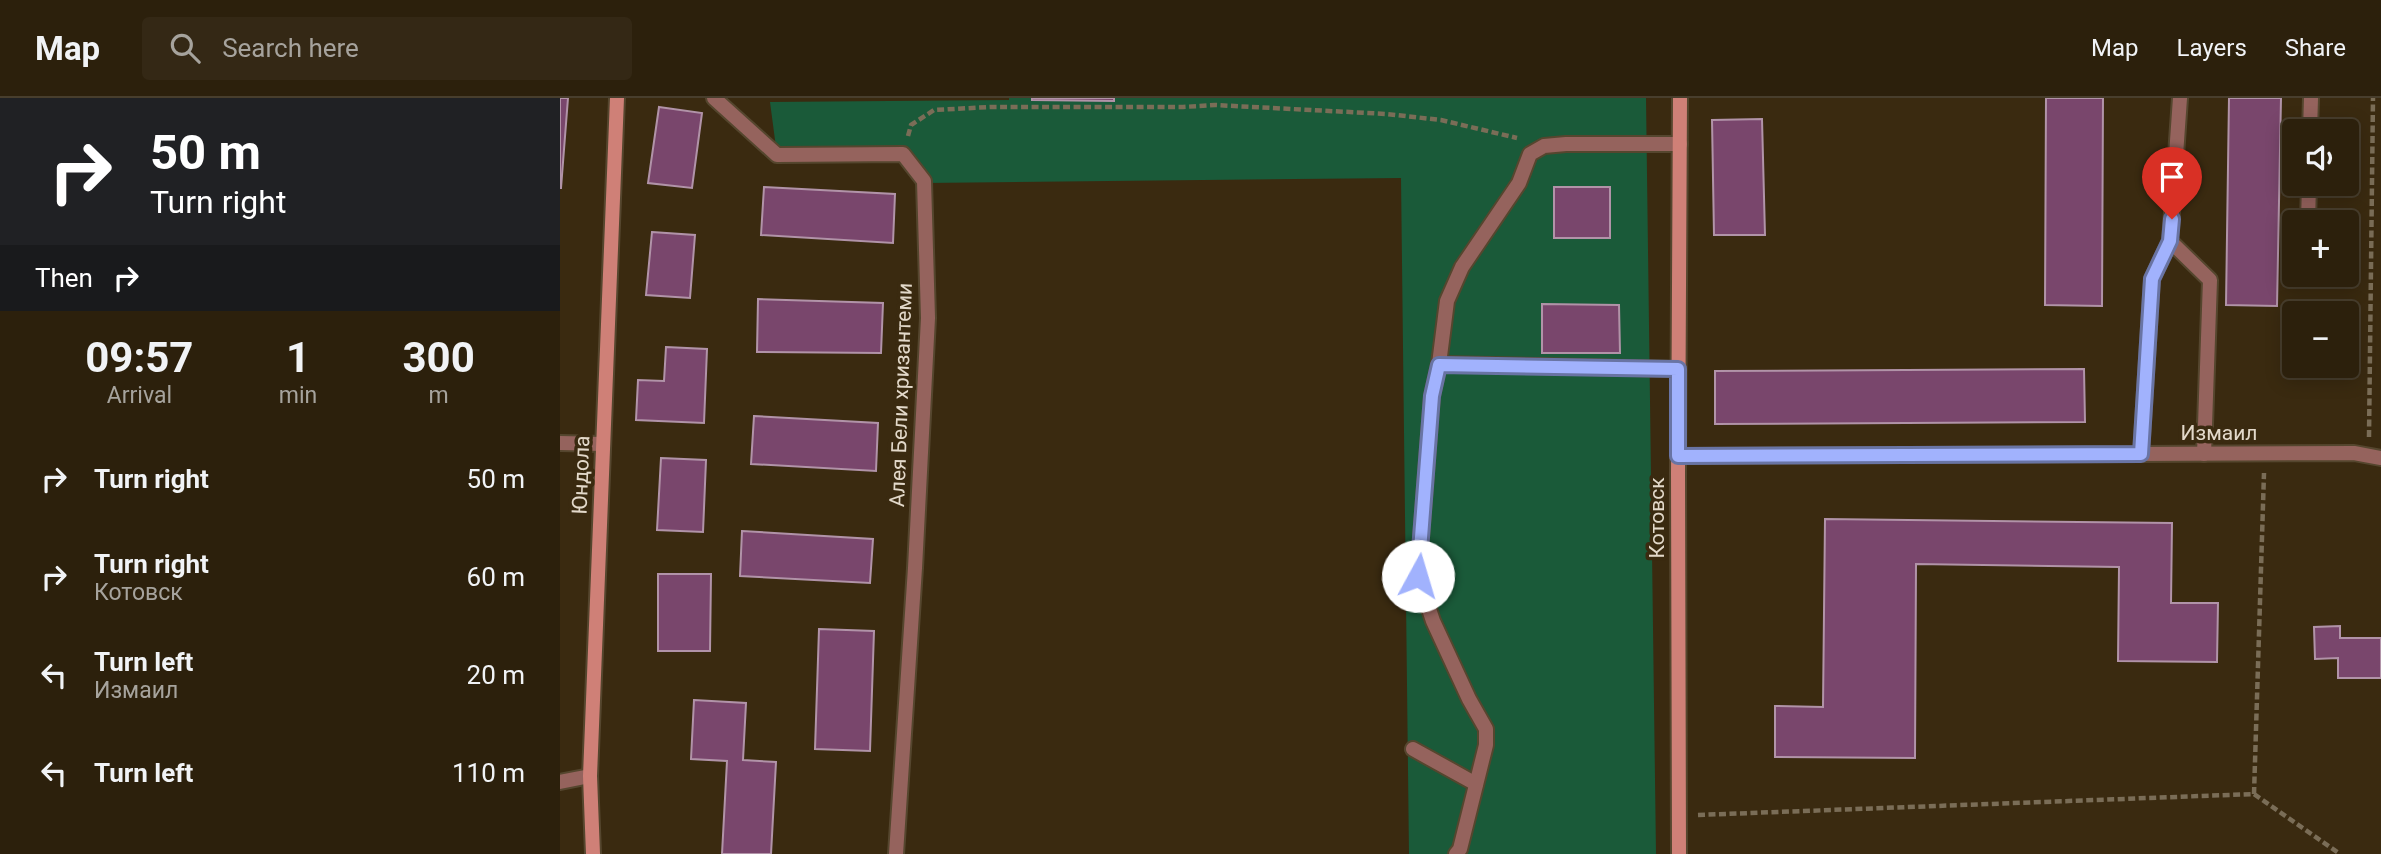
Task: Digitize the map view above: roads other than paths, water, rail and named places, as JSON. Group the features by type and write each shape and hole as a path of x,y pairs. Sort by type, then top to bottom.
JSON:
{"street":[{"name":"Юндола","path":"593,854 590,776 617,98"},
{"name":"Алея Бели хризантеми","path":"714,98 777,155 903,154 924,181 928,317 916,554 895,854"},
{"name":"Котовск","path":"1679,854 1680,98"},
{"path":"2141,454 2152,279 2170,241 2180,98"},
{"path":"2310,119 2311,98"},
{"path":"1456,854 1460,849 1486,745 1486,729 1433,621 1418,576 1432,396 1447,302 1462,267 1519,183 1530,154 1544,146 1566,144 1680,144"},
{"path":"2170,241 2210,280 2204,454"},
{"path":"1439,365 1678,369"},
{"path":"560,443 603,444"},
{"name":"Измаил","path":"1678,456 2354,453 2375,457"},
{"path":"1413,749 1476,784"},
{"path":"560,782 590,776"}]}
